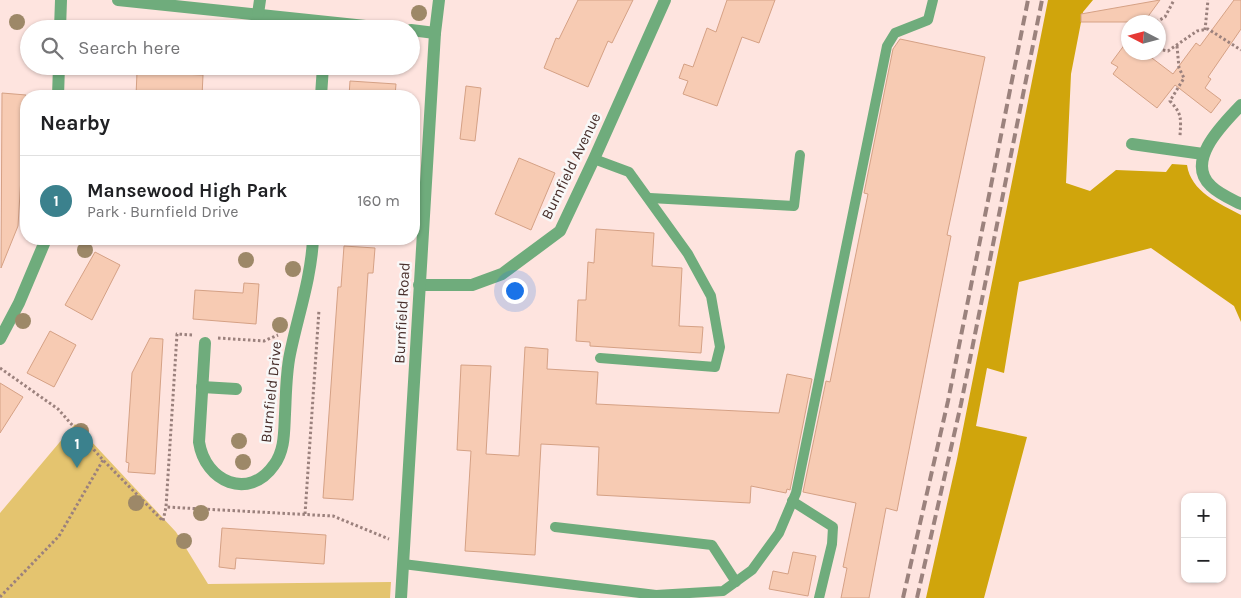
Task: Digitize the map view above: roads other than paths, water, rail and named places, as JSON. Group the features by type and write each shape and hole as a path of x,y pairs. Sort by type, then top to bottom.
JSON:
{"street":[{"path":"60,20 61,0"},
{"path":"118,0 258,14 295,20"},
{"path":"258,14 260,0"},
{"name":"Burnfield Road","path":"401,598 435,33 439,0"},
{"name":"Burnfield Avenue","path":"420,285 472,285 502,274 560,231 664,0"},
{"path":"420,31 435,33"},
{"path":"58,90 59,75"},
{"path":"321,90 322,75"},
{"path":"1241,104 1222,125 1203,154 1202,171 1210,186 1241,204"},
{"path":"1132,144 1203,154"},
{"path":"0,339 20,303 44,245"},
{"name":"Burnfield Drive","path":"205,339 199,442 206,465 220,479 241,483 263,479 275,464 283,448 289,355 312,267 313,245"},
{"path":"202,387 236,389"}],"lane":[{"path":"403,564 656,595 723,591 752,570 779,533 792,501 887,46 895,33 928,20 933,0"},
{"path":"650,198 794,206 800,155"},
{"path":"594,159 629,172 650,198 665,224 688,254 711,296 720,348 715,366 600,358"},
{"path":"792,501 833,527 832,544 819,598"},
{"path":"555,528 712,545 736,582"}],"railway":[{"path":"903,598 948,401 1028,0"},
{"path":"917,598 961,404 1042,0"}],"place":[{"name":"Mansewood High Park","path":"77,468"}]}
